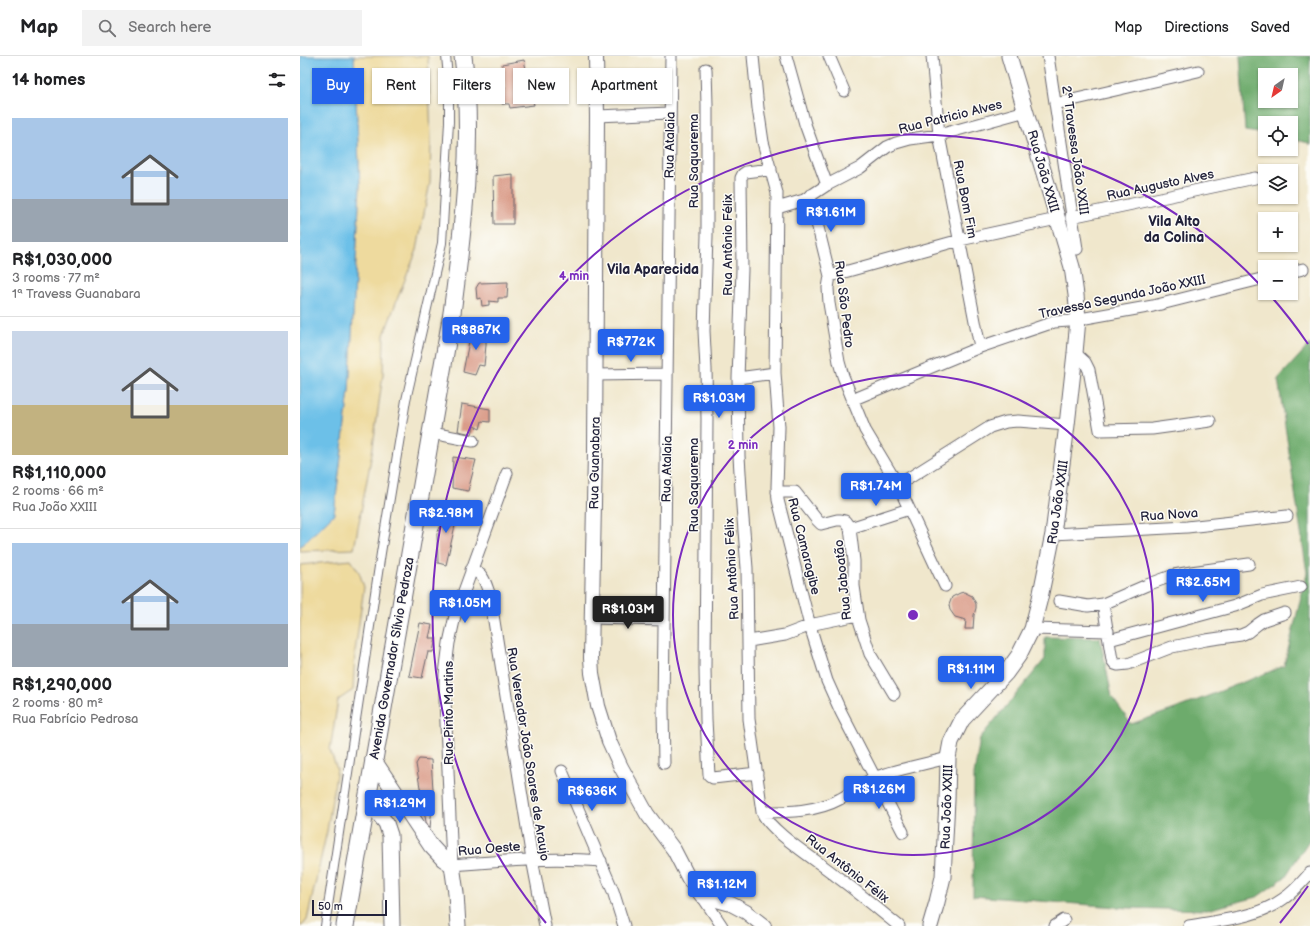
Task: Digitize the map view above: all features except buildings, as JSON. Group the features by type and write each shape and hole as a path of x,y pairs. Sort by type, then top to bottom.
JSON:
{"main road":[{"name":"Avenida Governador Sílvio Pedroza","path":"345,926 452,313 459,260 467,148 467,106 463,56"},
{"name":"Rua João XXIII","path":"930,926 943,877 948,758 951,742 962,720 1014,663 1024,647 1032,628 1040,598 1052,534 1075,353 1078,319 1076,294 1064,218 1026,111 1009,56"},
{"path":"373,759 431,846 452,866"},
{"path":"367,800 386,823 390,835 392,926"},
{"name":"Rua Pinto Martins","path":"452,866 456,893 458,926"}],"street":[{"path":"325,926 381,553 406,400 442,244 449,122 449,88 446,56"},
{"name":"Rua Guanabara","path":"596,56 597,116 592,679 598,706 609,741 621,767 647,814 674,850 689,879 702,896"},
{"name":"Rua Atalaia","path":"664,763 664,620 671,56"},
{"path":"753,57 764,56"},
{"path":"786,56 805,124 827,185"},
{"path":"829,56 844,92"},
{"name":"Rua Bom Fim","path":"932,56 938,135 980,347"},
{"name":"2ª Travessa João XXIII","path":"1048,56 1055,104 1064,218 1077,249"},
{"name":"Rua Camaragibe","path":"753,57 762,135 776,187 776,373 779,427 777,492 780,508 810,626 827,681 903,832"},
{"name":"Rua Saquarema","path":"706,69 707,236 704,323 707,419 706,713 709,774 713,778 757,773"},
{"path":"1055,104 1198,71"},
{"name":"Rua Patricio Alves","path":"777,208 799,202 827,185 860,168 887,147 896,143 910,139 938,135 1026,111"},
{"path":"597,116 670,113"},
{"name":"Rua Antônio Félix","path":"771,168 746,172 741,178 741,285 738,378 739,456 747,568 750,719 762,812 764,817 781,833 899,926"},
{"name":"Rua Augusto Alves","path":"830,276 960,240 1255,178"},
{"name":"Rua São Pedro","path":"810,195 830,276 828,288 832,327 841,369 865,430 898,485 946,586"},
{"path":"1298,270 1303,269"},
{"name":"Travessa Segunda João XXIII","path":"852,400 980,347 1054,322 1153,306 1258,280"},
{"path":"1075,353 1085,362 1090,370 1100,430 1152,429 1210,422"},
{"path":"738,378 776,373"},
{"path":"595,375 667,374"},
{"path":"898,485 990,427 1006,422 1018,421 1067,425"},
{"path":"432,433 473,441"},
{"name":"Rua Pinto Martins","path":"452,866 445,674 449,643 455,616 507,473"},
{"path":"777,492 794,492 821,524 841,520 845,521 850,528 909,508"},
{"name":"Rua Nova","path":"1052,534 1187,527 1287,516"},
{"name":"Rua Jaboatão","path":"850,528 854,561 854,586 858,615 870,654 894,694"},
{"path":"1059,601 1088,606 1103,604 1174,575 1249,564"},
{"name":"Rua Vereador João Soares de Araujo","path":"471,570 482,576 490,596 532,859 545,926"},
{"path":"1032,628 1109,636 1235,606 1262,595 1301,587"},
{"path":"1103,604 1112,660 1114,664 1118,665 1128,664 1172,647 1241,635 1248,632 1264,620 1285,613"},
{"path":"749,641 785,635 810,626 858,615"},
{"path":"592,618 664,620"},
{"path":"762,812 804,811 825,806 840,799 876,777 948,758"},
{"path":"562,771 613,891 624,926"},
{"name":"Rua Oeste","path":"452,866 532,859 574,859 600,862"},
{"path":"1189,926 1250,914 1270,906 1282,900 1310,873"},
{"path":"702,896 722,926"},
{"path":"702,896 731,904 746,912 764,926"}],"green space":[{"path":"1240,56 1310,56 1310,145 1309,143 1298,141 1298,116 1258,116 1258,133 1245,131"},
{"path":"1310,344 1310,839 1285,877 1257,897 1207,910 1130,908 973,896 974,775 980,738 1045,659 1045,637 1100,638 1112,697 1131,724 1175,709 1284,666 1307,573 1278,379"}],"sand":[{"path":"354,56 428,56 428,68 372,68 372,104 430,104 430,182 417,250 384,335 383,374 372,453 354,549 300,551 300,547 334,514 349,391 360,186 356,104 364,104 364,68 355,68"},
{"path":"351,560 359,572 364,587 355,652 353,690 338,700 330,750 337,769 327,831 307,920 302,926 300,926 300,565"}],"water":[{"path":"300,56 354,56 355,68 312,68 312,104 356,104 360,186 349,391 334,514 300,547"}],"district":[{"name":"Vila Alto da Colina","path":"1174,230"},
{"name":"Vila Aparecida","path":"653,269"}]}
